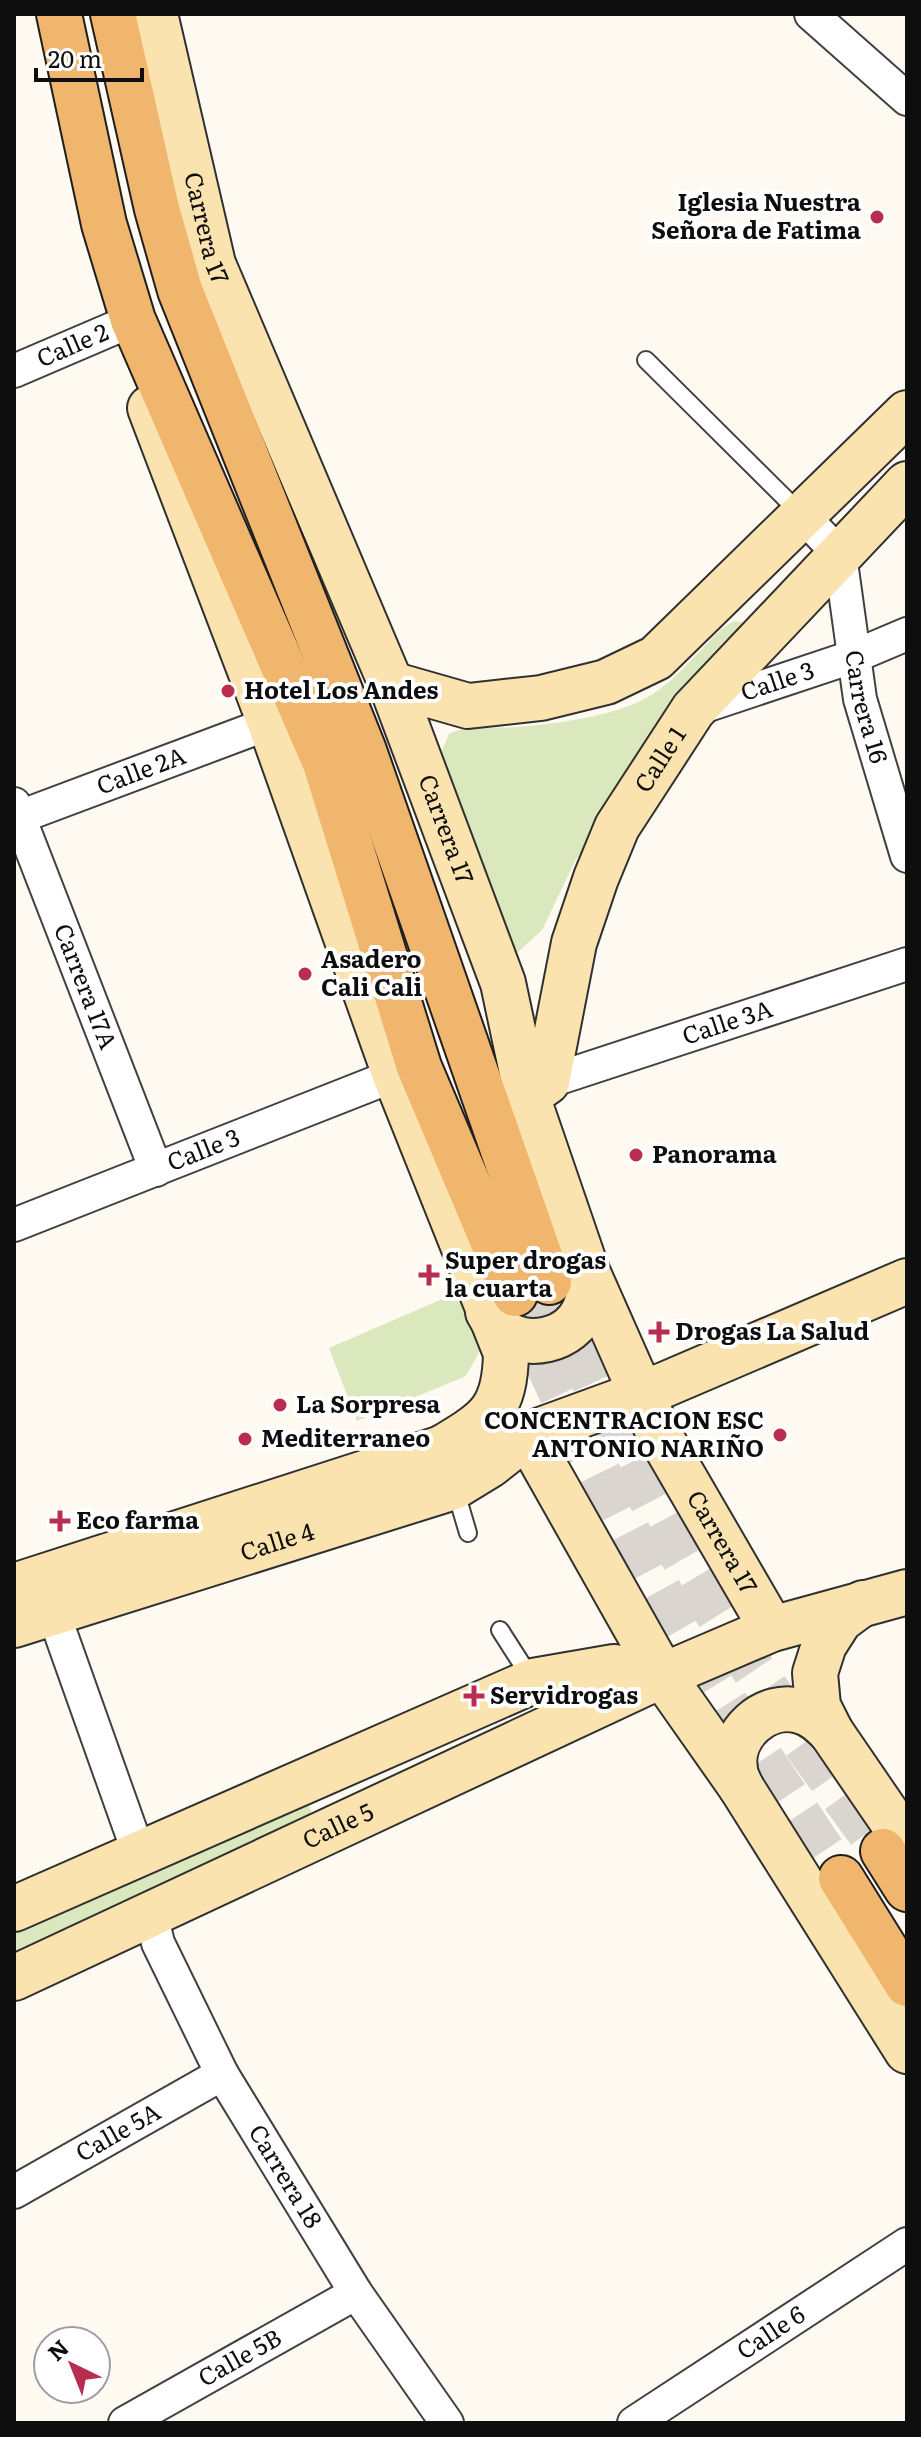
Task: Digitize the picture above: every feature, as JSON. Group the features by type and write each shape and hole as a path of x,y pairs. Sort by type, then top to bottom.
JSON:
{"main road":[{"name":"Carrera 17","path":"59,14 104,224 133,320 325,763 419,1067 535,1290 640,1393 660,1436 772,1629"},
{"name":"Carrera 17","path":"113,14 157,209 180,290 364,751 535,1290"},
{"name":"Carrera 17","path":"155,14 213,264 391,684 503,983 537,1089 535,1290"},
{"path":"133,320 126,347 270,723 395,1075 423,1143 535,1290 506,1353 506,1375 501,1392 448,1467"},
{"path":"391,684 468,706 541,698 606,682 656,658 907,413"},
{"name":"Calle 1","path":"537,1089 574,943 617,827 693,710 907,484"},
{"name":"Calle 4","path":"33,1618 664,1385 907,1281"},
{"path":"527,1435 663,1676 741,1787 907,2051"},
{"name":"Calle 4","path":"14,1586 448,1467"},
{"name":"Calle 5","path":"14,1978 663,1676 772,1629 907,1592"},
{"path":"863,1603 840,1620 824,1645 815,1673 818,1706 895,1847 907,1889"},
{"path":"14,1909 533,1681 614,1667 663,1676"},
{"path":"741,1787 734,1768 736,1748 745,1730 760,1717 779,1710 799,1710 817,1718 831,1732"},
{"path":"841,1878 907,1984"}],"street":[{"path":"813,15 907,99"},
{"name":"Calle 2","path":"14,371 133,320"},
{"path":"803,516 840,555"},
{"name":"Carrera 16","path":"840,555 860,699 907,856"},
{"name":"Calle 3","path":"693,710 855,656 907,634"},
{"name":"Calle 2A","path":"16,813 270,723"},
{"name":"Carrera 17A","path":"16,813 156,1170"},
{"name":"Calle 3A","path":"537,1089 907,964"},
{"name":"Calle 3","path":"14,1225 395,1075"},
{"path":"33,1618 139,1854"},
{"name":"Carrera 18","path":"151,1914 158,1943 222,2074 356,2293 447,2423"},
{"name":"Calle 5A","path":"14,2192 222,2074"},
{"name":"Calle 6","path":"634,2423 907,2244"},
{"name":"Calle 5B","path":"125,2423 356,2293"}],"lane":[{"path":"646,360 803,516"},
{"path":"448,1467 468,1533"},
{"path":"500,1630 533,1681"}],"green space":[{"path":"735,621 744,623 747,631 575,861 542,930 517,953 512,950 440,755 449,734 473,728 577,720 636,703 680,672 725,626"},
{"path":"461,1291 483,1345 466,1376 357,1421 329,1348"},
{"path":"307,1800 313,1817 14,1952 14,1933"}],"tunnel":[{"path":"549,1282 618,1434 676,1545 764,1685 883,1851"},
{"path":"515,1294 604,1484 662,1595 726,1703 841,1878"}],"place":[{"name":"Iglesia Nuestra Señora de Fatima","path":"877,217"},
{"name":"Hotel Los Andes","path":"228,691"},
{"name":"Asadero Cali Cali","path":"305,974"},
{"name":"Panorama","path":"636,1155"},
{"name":"Super drogas la cuarta","path":"429,1275"},
{"name":"Drogas La Salud","path":"659,1332"},
{"name":"La Sorpresa","path":"280,1405"},
{"name":"CONCENTRACION ESC ANTONIO NARIÑO","path":"780,1435"},
{"name":"Mediterraneo","path":"245,1439"},
{"name":"Eco farma","path":"60,1521"},
{"name":"Servidrogas","path":"474,1696"}]}
